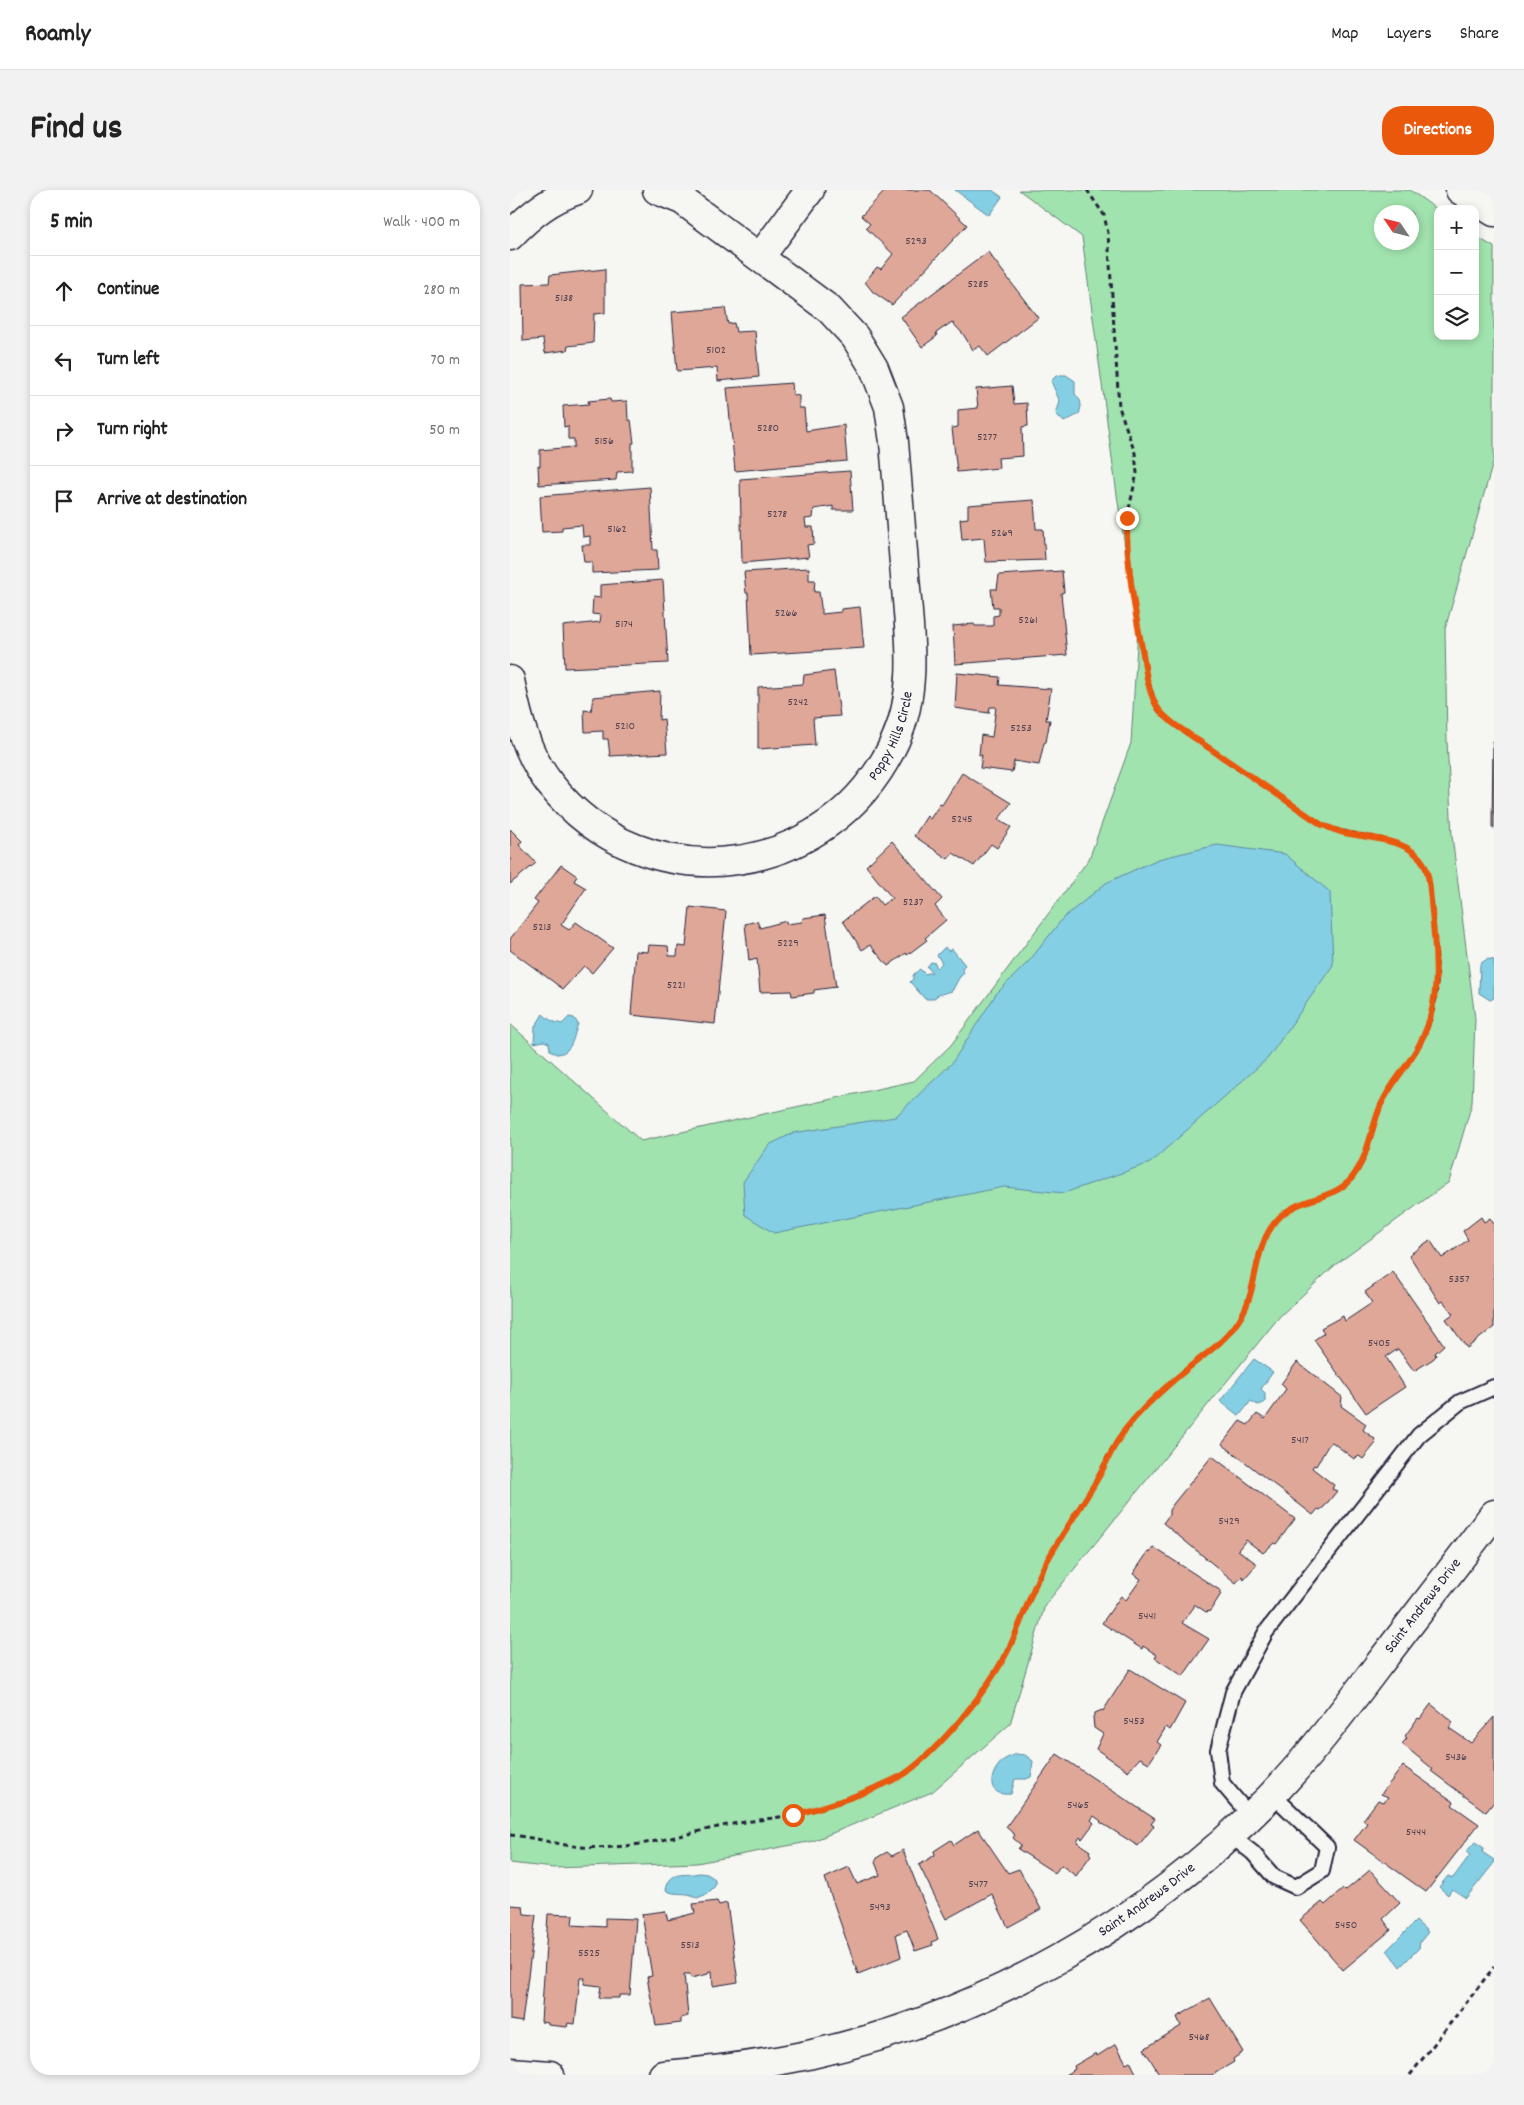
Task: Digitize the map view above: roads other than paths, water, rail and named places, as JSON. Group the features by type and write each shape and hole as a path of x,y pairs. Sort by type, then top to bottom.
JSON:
{"street":[{"path":"510,236 531,214 560,196 578,190"},
{"name":"Poppy Hills Circle","path":"510,680 517,718 530,751 550,784 576,812 612,838 649,854 698,862 724,863 764,856 798,843 830,824 858,799 880,770 896,740 908,703 911,664 894,442 889,407 874,368 855,337 829,309 682,200 657,190"},
{"path":"760,257 810,190"},
{"path":"1460,190 1494,212"},
{"name":"Saint Andrews Drive","path":"663,2075 729,2069 809,2055 872,2038 948,2012 1022,1978 1093,1939 1160,1894 1250,1816 1323,1737 1494,1514"},
{"path":"510,2072 550,2075"}],"lane":[{"path":"1250,1816 1222,1783 1218,1750 1233,1692 1266,1632 1419,1435 1460,1402 1494,1387"},
{"path":"1230,1834 1253,1853 1274,1877 1296,1887 1322,1871 1327,1847 1272,1794"}],"water":[{"path":"955,190 992,190 1002,197 989,215"},
{"path":"1066,375 1075,381 1075,394 1081,406 1079,414 1064,422 1056,414 1060,402 1051,381 1056,376"},
{"path":"1217,845 1285,854 1330,892 1333,965 1268,1058 1150,1163 1064,1193 1004,1187 774,1233 745,1215 743,1182 769,1145 793,1133 895,1117 952,1063 996,994 1030,960 1063,918 1106,883 1158,859"},
{"path":"945,947 948,951 952,949 965,965 962,968 964,973 952,991 938,995 933,999 925,999 910,982 913,979 913,975 920,969 925,974 932,972 927,967 931,962 935,963 937,968 942,963 937,955"},
{"path":"1487,959 1494,960 1494,998 1490,1000 1479,993 1480,964"},
{"path":"543,1014 547,1018 562,1024 569,1017 574,1018 578,1024 571,1044 566,1051 556,1054 550,1050 549,1043 544,1041 534,1043 535,1027"},
{"path":"1254,1359 1273,1372 1261,1389 1265,1393 1265,1402 1258,1405 1251,1401 1239,1416 1220,1401"},
{"path":"1016,1754 1025,1755 1033,1761 1031,1777 1015,1779 1011,1794 1002,1794 993,1787 992,1782 995,1770 1005,1759"},
{"path":"1475,1842 1484,1848 1482,1852 1494,1860 1494,1863 1466,1898 1452,1889 1448,1895 1439,1887 1448,1876 1453,1878 1470,1855 1466,1852"},
{"path":"707,1874 715,1879 715,1886 707,1894 697,1898 689,1894 674,1893 666,1890 668,1883 674,1876"},
{"path":"1416,1921 1428,1932 1420,1942 1419,1948 1400,1967 1387,1950"}]}
